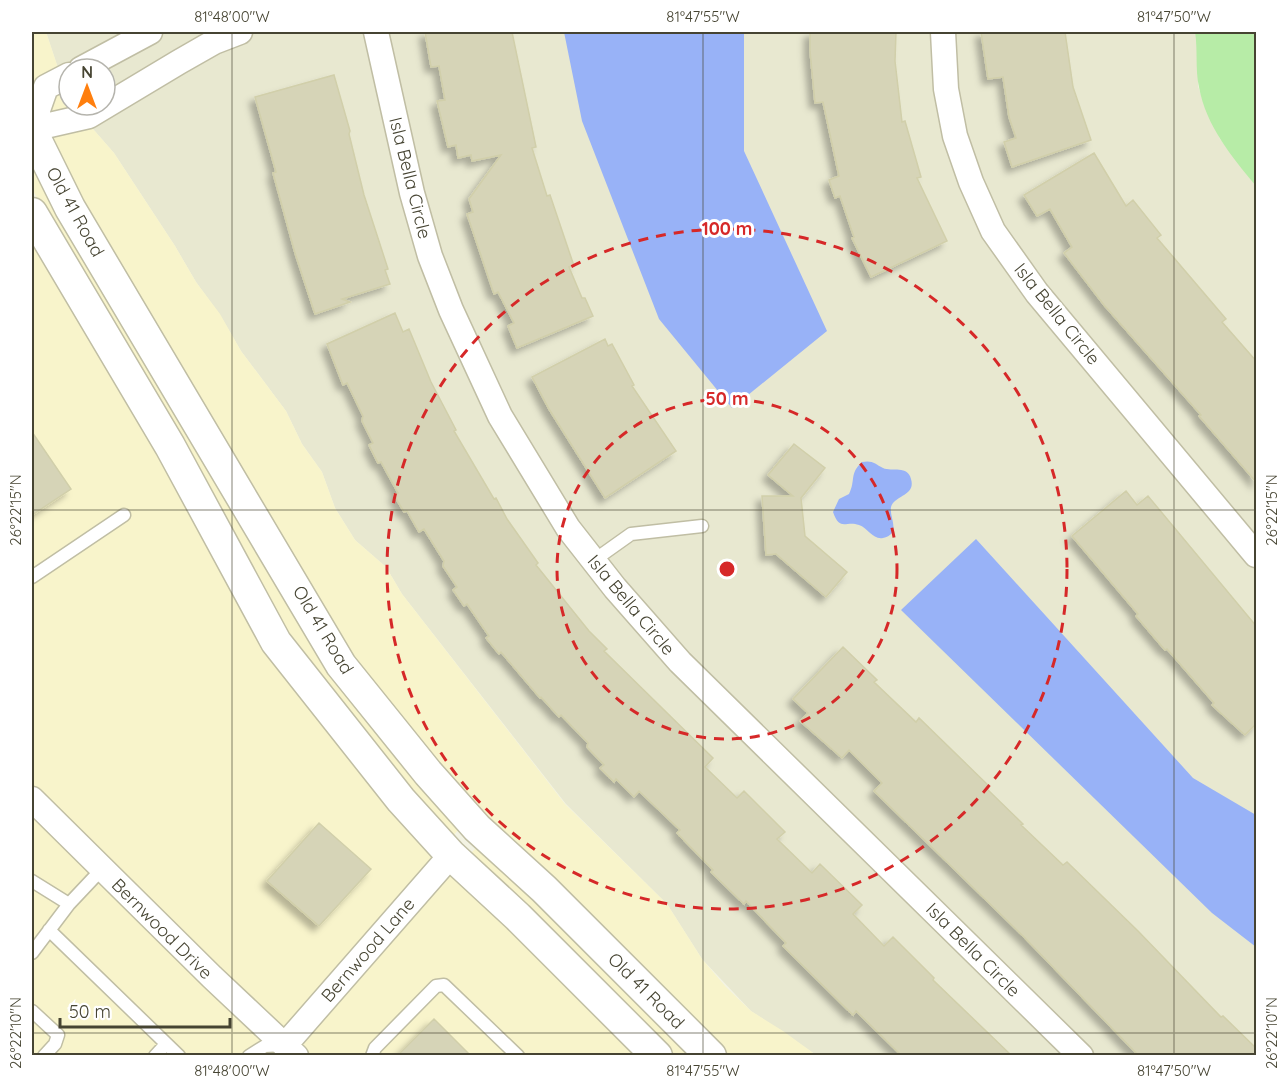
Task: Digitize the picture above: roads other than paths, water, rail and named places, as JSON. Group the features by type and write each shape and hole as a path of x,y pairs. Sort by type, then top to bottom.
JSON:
{"street":[{"path":"103,57 150,32"},
{"path":"32,129 89,117 211,37 240,32"},
{"name":"Isla Bella Circle","path":"376,32 412,193 430,256 451,310 500,416 568,528 593,561 680,662 1081,1056"},
{"name":"Isla Bella Circle","path":"943,32 946,89 955,136 971,182 993,231 1037,293 1257,555"},
{"path":"32,129 46,87 57,81"},
{"name":"Old 41 Road","path":"32,129 76,218 341,664 428,773 477,828 544,889 711,1056"},
{"name":"Old 41 Road","path":"32,213 170,446 276,642 401,800 451,855 518,917 657,1056"},
{"name":"Bernwood Drive","path":"32,799 289,1052"},
{"path":"451,855 477,828"},
{"name":"Bernwood Lane","path":"289,1052 451,855"}],"lane":[{"path":"32,577 124,515"},
{"path":"593,561 631,534 702,526"},
{"path":"32,953 69,904 102,869"},
{"path":"32,881 69,904"},
{"path":"49,930 179,1056"},
{"path":"372,1056 375,1048 440,984 444,985 518,1056"},
{"path":"32,1011 58,1035 55,1044 44,1056"},
{"path":"155,1056 166,1044"},
{"path":"249,1056 265,1046 289,1052"}],"water":[{"path":"564,32 744,32 744,151 827,331 732,408 659,319 582,121"},
{"path":"862,462 871,462 887,469 903,470 911,479 911,489 891,507 892,533 883,538 873,536 859,525 841,524 833,512 839,499 849,494 855,470"},
{"path":"976,539 1193,778 1256,815 1256,947 1212,913 901,610"}]}
